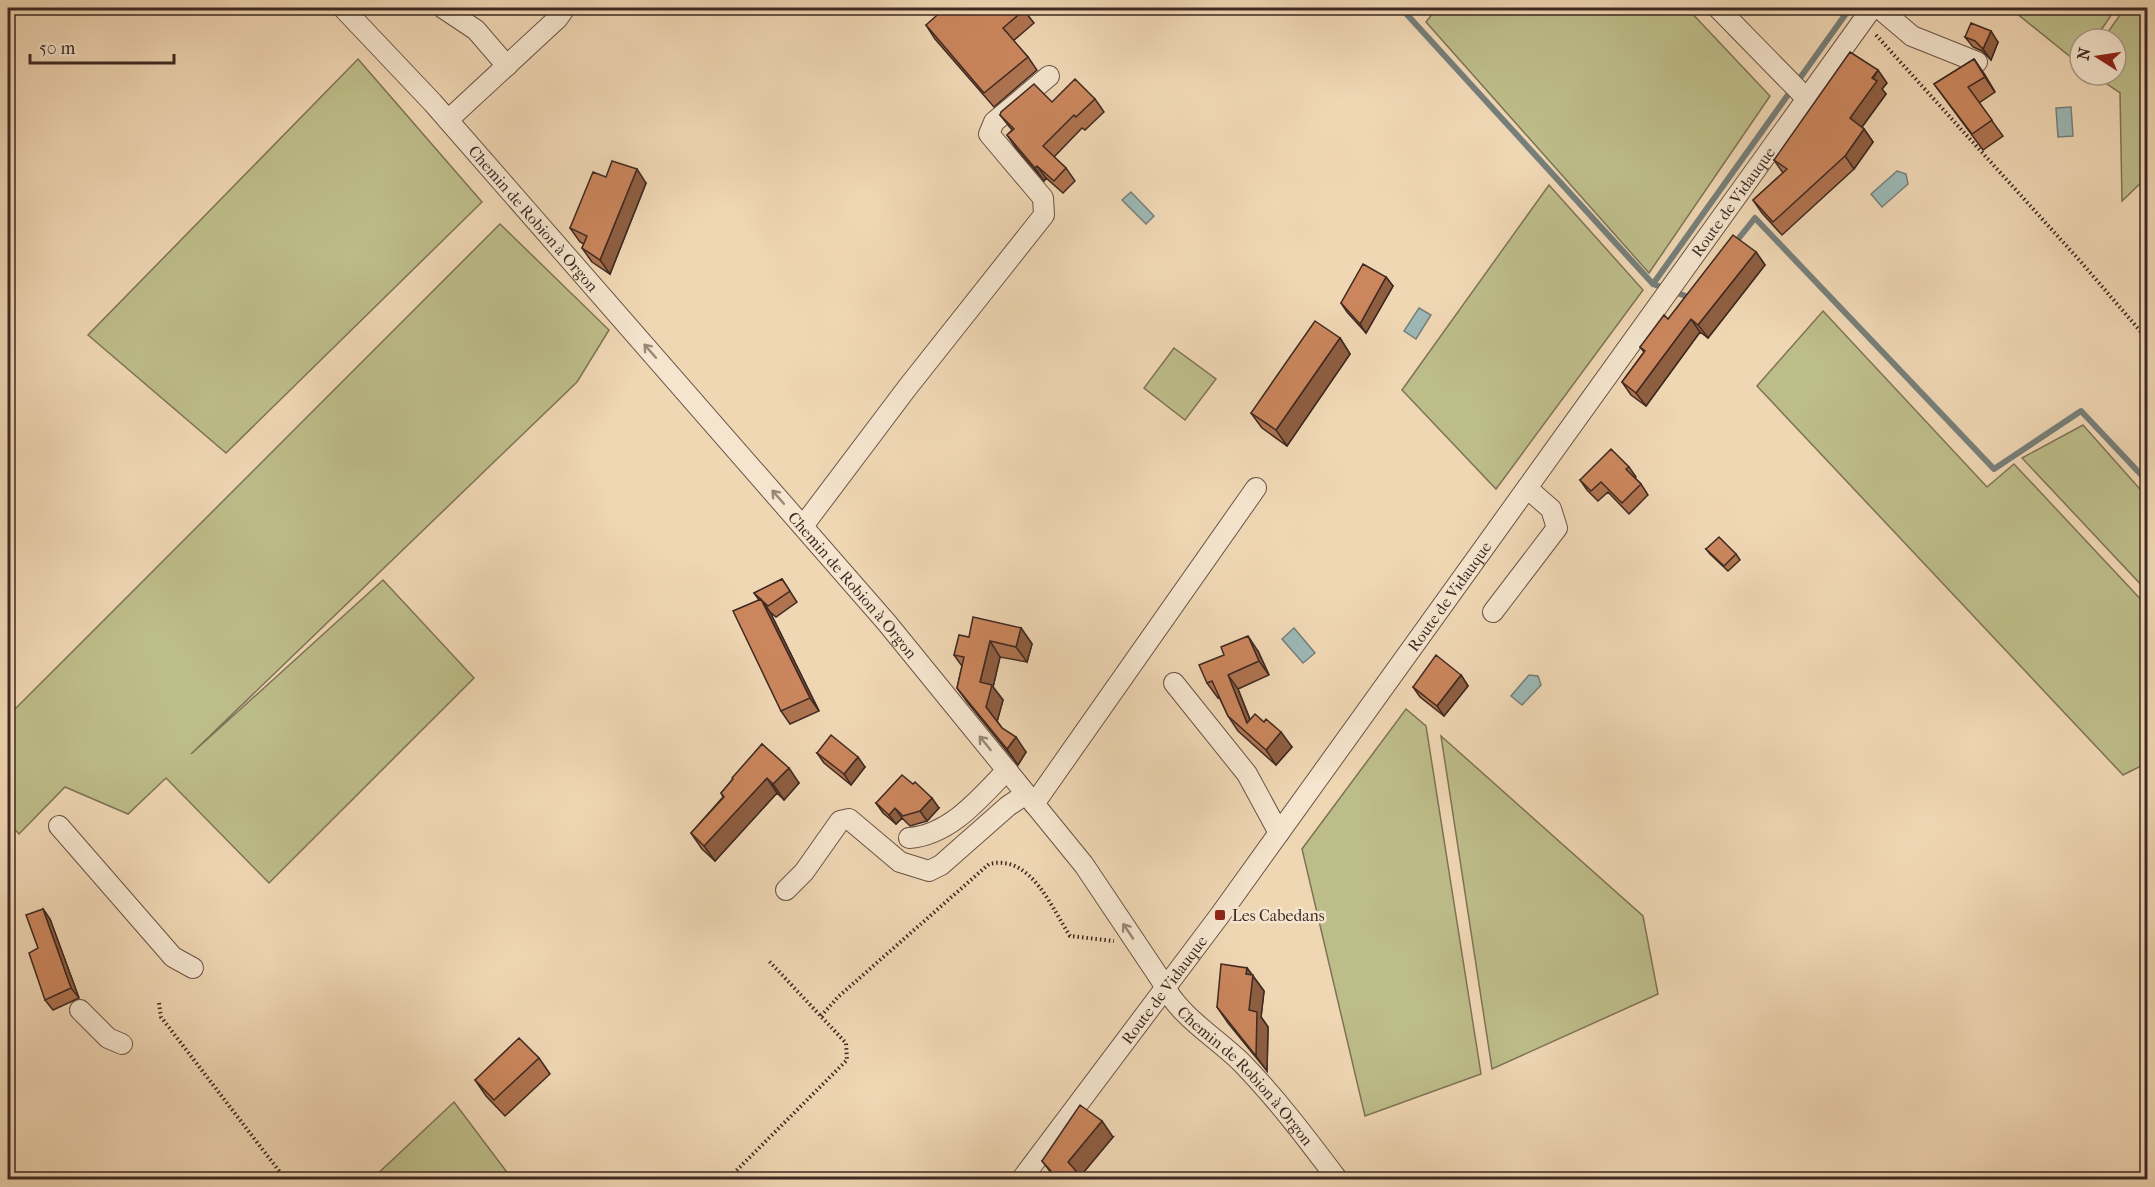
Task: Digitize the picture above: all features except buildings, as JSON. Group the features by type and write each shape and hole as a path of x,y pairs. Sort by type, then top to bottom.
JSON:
{"street":[{"name":"Chemin de Robion à Orgon","path":"343,8 448,120 887,623 1084,865 1163,984 1170,1000 1238,1060 1279,1102 1338,1179"},
{"path":"443,8 476,30 507,66"},
{"path":"448,120 565,8"},
{"path":"1718,8 1807,99"},
{"path":"1879,8 1912,36 1977,62"},
{"name":"Route de Vidauque","path":"1021,1179 1163,984 1279,833 1866,15"},
{"path":"803,526 907,388 1044,214 1043,198 989,134 994,122 1049,76"},
{"path":"786,890 804,872 840,821 849,819 900,862 929,871 941,865 1008,806 1030,799 1256,488"},
{"path":"1493,612 1557,528 1551,509 1527,488"},
{"path":"1174,683 1246,774 1279,833"},
{"path":"909,838 926,836 946,827 1007,770"},
{"path":"59,826 173,957 193,968"},
{"path":"80,1010 108,1038 122,1044"}],"path":[{"path":"1866,15 1882,39 2148,340"},
{"path":"821,1016 838,997 989,864 1001,861 1031,875 1070,936 1088,940 1135,941"},
{"path":"727,1179 847,1060 846,1043 769,961"},
{"path":"159,1003 161,1017 286,1179"}],"green space":[{"path":"1437,8 1687,8 1770,96 1649,273 1426,22"},
{"path":"2010,8 2116,8 2103,27 2068,27 2068,55"},
{"path":"2125,8 2147,8 2148,176 2122,201 2120,93 2111,87 2128,87 2128,27 2112,27"},
{"path":"358,59 482,202 226,453 88,335"},
{"path":"1549,185 1643,290 1496,489 1402,390"},
{"path":"500,224 609,330 577,382 191,754 383,580 474,678 269,883 166,778 128,814 65,787 19,834 8,822 8,716"},
{"path":"1823,311 1987,487 2014,464 2147,606 2147,763 2123,775 1757,386"},
{"path":"1174,348 1216,379 1185,420 1144,388"},
{"path":"2083,425 2147,497 2147,591 2022,458"},
{"path":"1406,709 1426,726 1481,1074 1365,1116 1302,849"},
{"path":"1441,736 1643,916 1658,994 1492,1069"},
{"path":"454,1102 512,1179 372,1179"}],"water":[{"path":"2071,107 2073,136 2058,137 2056,108"},
{"path":"1897,171 1906,174 1908,184 1882,207 1871,194"},
{"path":"1131,192 1154,216 1146,224 1122,200"},
{"path":"1419,308 1431,315 1416,339 1404,331"},
{"path":"1294,628 1315,653 1303,663 1282,639"},
{"path":"1529,675 1538,676 1541,685 1522,705 1511,696"}],"waterway":[{"path":"1401,8 1653,284 1691,298"},
{"path":"1653,284 1850,8"},
{"path":"1735,243 1755,218 1994,469 2081,411 2148,482"}],"place":[{"name":"Les Cabedans","path":"1220,915"}]}
